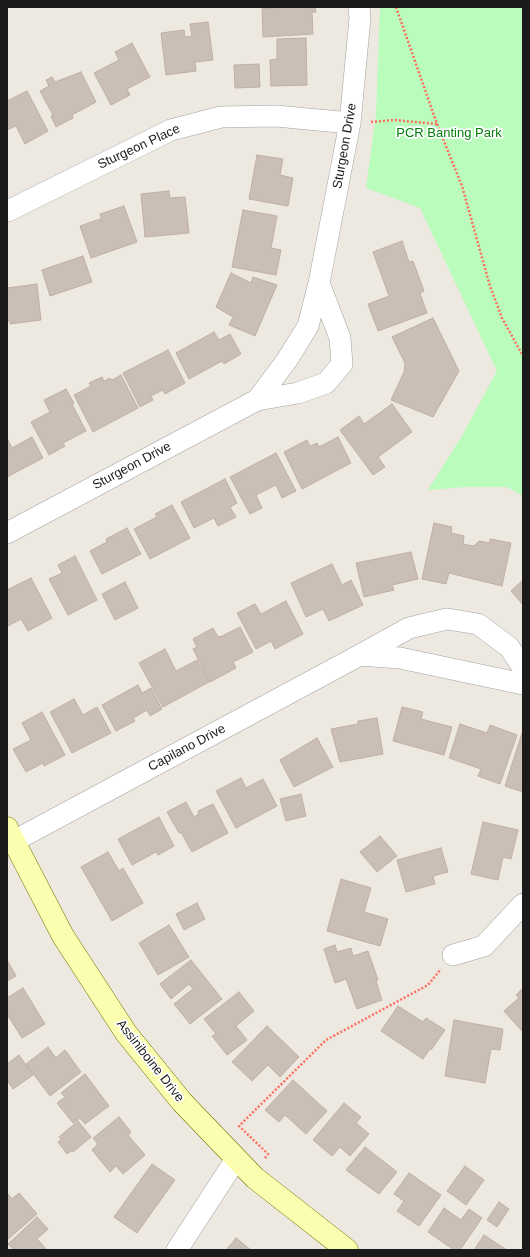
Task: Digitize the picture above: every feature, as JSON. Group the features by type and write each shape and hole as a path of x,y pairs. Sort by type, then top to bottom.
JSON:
{"street":[{"name":"Sturgeon Drive","path":"257,400 287,360 308,326 319,283 350,123 360,18 359,7"},
{"name":"Sturgeon Place","path":"8,211 171,130 207,120 222,117 276,116 350,123"},
{"name":"Sturgeon Drive","path":"7,533 257,400 298,393 326,382 342,364 340,338 319,283"},
{"name":"Capilano Drive","path":"11,834 360,655 409,628 448,619 478,624 509,647 523,668"},
{"path":"360,655 400,658 523,684"},
{"name":"Assiniboine Drive","path":"11,834 63,936 126,1033 182,1102 255,1178 347,1250"},
{"path":"453,956 484,946 523,904"},
{"path":"176,1250 236,1159"}],"path":[{"path":"396,7 437,124 462,186 490,286 502,318 523,356"},
{"path":"350,123 394,120 437,124"},
{"path":"255,1178 268,1154 239,1126 326,1040 428,985"}],"green space":[{"name":"PCR Banting Park","path":"380,7 523,7 523,496 507,487 465,487 428,490 462,436 497,371 420,208 366,188 376,115"}],"building":[{"path":"283,7 315,7 316,12 312,12 313,34 263,37 262,9"},
{"path":"208,22 213,60 195,62 196,71 166,75 161,33 184,30 185,37 192,36 190,24"},
{"path":"306,38 307,85 271,86 270,60 277,59 277,39"},
{"path":"132,43 150,77 127,89 130,95 111,105 94,73 119,60 115,52"},
{"path":"259,64 260,87 235,88 234,65"},
{"path":"81,72 96,102 72,115 73,118 56,127 51,116 53,115 40,91 49,86 46,80 52,77 55,82"},
{"path":"27,91 48,131 25,144 16,126 7,130 7,101"},
{"path":"257,155 283,159 280,175 293,178 288,206 249,199"},
{"path":"169,191 170,198 185,197 189,233 145,237 141,194"},
{"path":"124,206 137,242 91,258 80,226 100,219 102,222 100,214"},
{"path":"243,210 277,216 271,248 281,250 276,275 232,267"},
{"path":"402,241 409,262 413,261 424,291 420,293 427,313 378,331 368,304 389,296 373,252"},
{"path":"83,256 92,282 50,296 42,270"},
{"path":"231,273 251,283 253,277 277,285 255,336 229,325 233,317 216,307"},
{"path":"37,284 41,320 10,324 10,321 7,321 7,288"},
{"path":"433,318 459,371 433,417 391,400 404,372 405,363 392,337"},
{"path":"214,332 219,340 230,334 241,354 224,364 222,361 189,379 176,353"},
{"path":"168,350 185,383 165,394 163,390 151,396 153,400 140,407 123,373"},
{"path":"121,375 138,408 93,432 74,395 91,386 89,383 102,377 104,381 110,378 112,380"},
{"path":"66,389 74,403 72,404 86,431 63,443 65,446 49,455 31,422 50,412 44,400"},
{"path":"392,404 412,432 378,457 385,467 373,475 340,430 359,416 364,424"},
{"path":"32,437 43,458 7,477 7,438 12,448"},
{"path":"338,437 351,463 302,489 284,452 307,440 310,446 317,443 319,447"},
{"path":"276,453 296,491 282,498 276,485 256,495 262,508 250,514 230,477"},
{"path":"225,479 237,503 230,507 236,517 218,526 214,518 194,528 181,502"},
{"path":"172,505 190,538 150,559 134,529 157,517 155,514"},
{"path":"434,523 452,527 451,533 464,536 463,544 474,546 479,541 490,543 490,539 511,543 502,586 449,573 446,584 422,579"},
{"path":"127,528 141,554 102,574 90,551 107,542 106,539"},
{"path":"411,552 418,579 392,585 394,590 364,597 356,563"},
{"path":"75,556 97,600 68,615 49,579 62,573 58,565"},
{"path":"332,564 342,585 351,580 363,605 329,621 323,609 306,617 291,583"},
{"path":"31,578 52,618 28,631 21,619 8,626 7,590"},
{"path":"523,580 523,605 511,591"},
{"path":"125,582 138,608 115,620 102,594"},
{"path":"286,601 303,634 275,649 271,641 256,649 237,613 255,604 261,614"},
{"path":"240,627 253,652 233,662 236,668 210,682 193,649 197,647 193,639 213,628 218,637 220,637"},
{"path":"165,649 176,671 197,660 209,682 163,707 139,663"},
{"path":"138,685 142,693 151,688 162,709 150,716 147,710 133,718 135,721 116,731 102,705"},
{"path":"74,699 83,715 97,707 111,733 72,753 50,712"},
{"path":"402,707 423,712 421,719 452,727 444,755 393,741"},
{"path":"42,712 65,755 44,766 43,763 26,772 13,749 31,740 22,723"},
{"path":"377,718 383,754 340,762 331,729 358,724 358,721"},
{"path":"460,724 487,733 490,725 517,735 500,784 478,776 481,769 449,758"},
{"path":"522,733 523,734 523,792 505,786"},
{"path":"317,738 333,767 294,787 280,760"},
{"path":"241,778 246,788 263,779 277,806 236,828 216,791"},
{"path":"301,794 306,816 286,821 280,799"},
{"path":"186,802 194,817 199,814 198,811 213,804 228,833 192,852 181,832 179,833 167,812"},
{"path":"159,817 174,846 158,855 156,852 132,865 118,839"},
{"path":"483,822 518,830 511,859 503,857 498,880 471,874"},
{"path":"380,836 397,856 377,872 360,852"},
{"path":"441,848 448,872 433,876 435,884 406,892 397,860"},
{"path":"108,852 119,871 123,868 143,903 112,921 81,867"},
{"path":"341,879 371,888 364,912 388,919 380,946 327,931"},
{"path":"197,903 205,919 184,930 176,914"},
{"path":"169,925 189,957 158,975 139,943"},
{"path":"335,945 337,952 351,948 353,956 368,951 378,980 376,981 382,1000 357,1009 346,979 335,983 324,949"},
{"path":"7,960 16,976 7,981"},
{"path":"191,960 222,999 190,1024 174,1004 193,989 189,984 171,999 160,984"},
{"path":"23,988 45,1024 22,1038 7,1014 7,998"},
{"path":"523,988 523,1032 504,1011 519,998 516,995"},
{"path":"239,992 254,1011 236,1026 247,1040 227,1055 212,1036 216,1034 204,1019"},
{"path":"398,1006 423,1022 426,1018 445,1030 423,1059 381,1031"},
{"path":"454,1020 503,1029 500,1050 491,1049 485,1083 445,1076"},
{"path":"267,1026 299,1057 280,1077 268,1065 252,1081 232,1062"},
{"path":"48,1047 56,1058 65,1050 81,1072 50,1096 26,1064"},
{"path":"19,1055 33,1075 13,1089 7,1080 7,1064"},
{"path":"85,1074 109,1106 85,1124 80,1118 73,1123 57,1103 65,1097 61,1093"},
{"path":"293,1080 327,1111 306,1134 285,1115 279,1122 265,1110"},
{"path":"344,1103 361,1117 356,1123 369,1134 350,1156 340,1147 332,1156 313,1140"},
{"path":"119,1117 131,1132 128,1135 145,1155 123,1174 116,1166 110,1172 92,1150 98,1144 93,1138"},
{"path":"78,1121 91,1137 73,1152 71,1151 67,1154 58,1142 62,1139 59,1137"},
{"path":"365,1147 397,1172 379,1194 346,1170"},
{"path":"152,1164 175,1180 137,1233 114,1217"},
{"path":"465,1166 484,1180 466,1205 447,1191"},
{"path":"409,1173 441,1195 419,1226 397,1211 404,1201 394,1194"},
{"path":"7,1193 12,1199 19,1193 37,1214 7,1240"},
{"path":"499,1202 509,1209 497,1227 487,1220"},
{"path":"444,1208 461,1220 469,1209 482,1218 460,1250 454,1250 428,1232"},
{"path":"37,1217 48,1229 37,1239 47,1250 14,1250 8,1244"},
{"path":"484,1235 507,1250 474,1250"},
{"path":"236,1238 251,1250 226,1250"}]}
